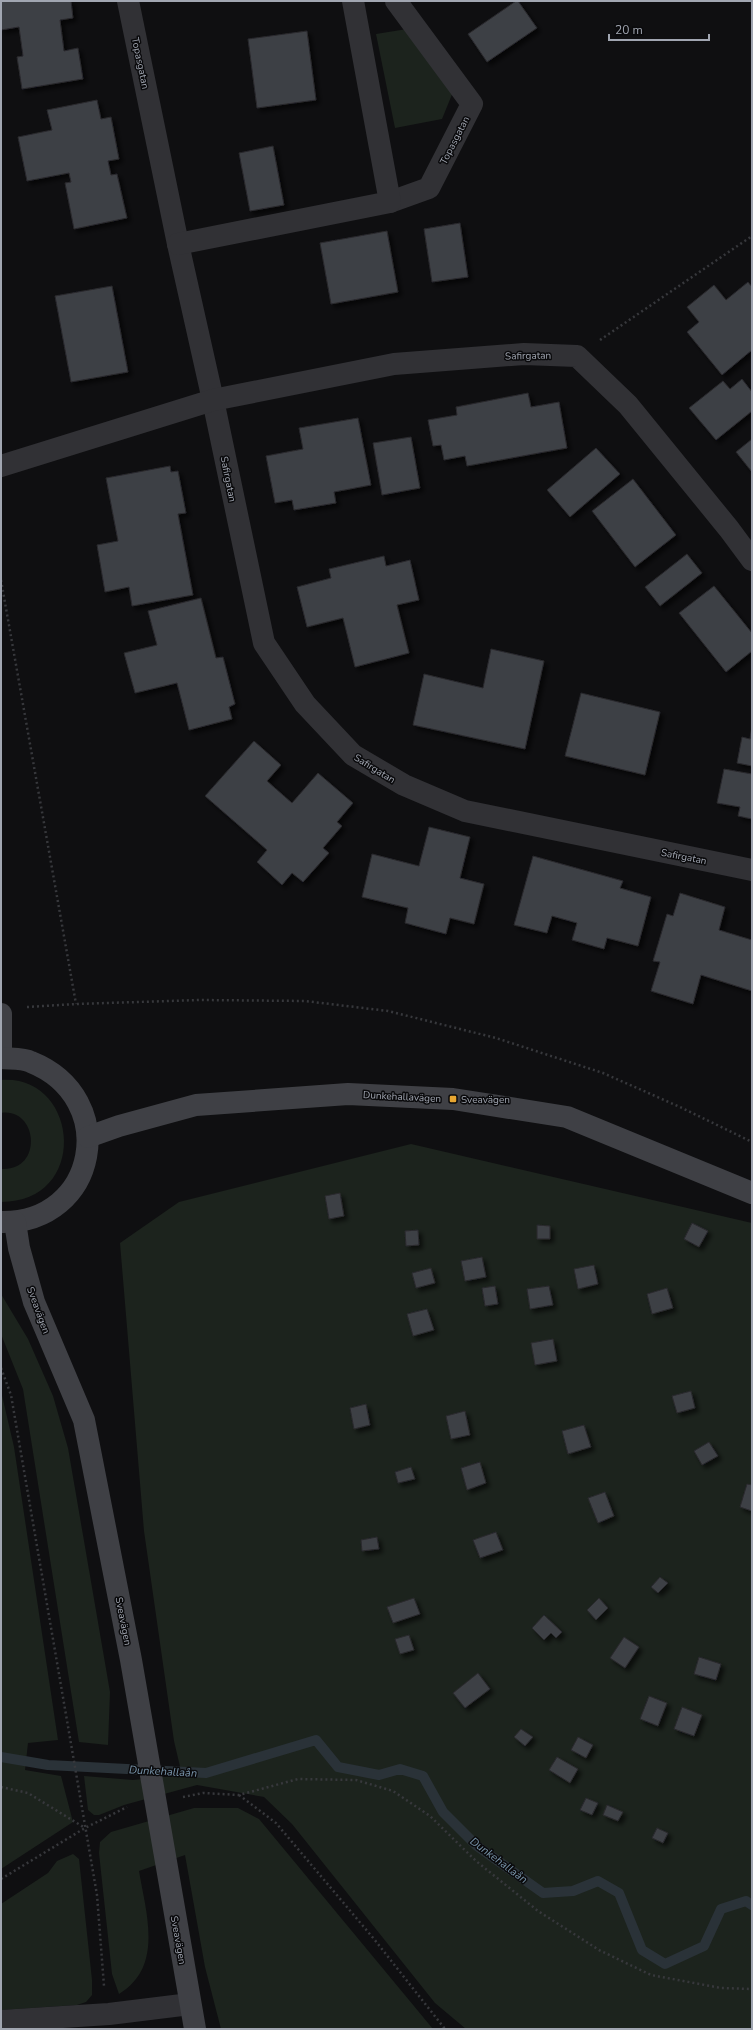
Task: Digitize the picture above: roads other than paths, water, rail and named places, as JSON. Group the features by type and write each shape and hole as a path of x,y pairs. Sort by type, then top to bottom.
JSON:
{"street":[{"name":"Topasgatan","path":"128,1 178,244 213,400"},
{"path":"353,1 390,202"},
{"name":"Topasgatan","path":"178,244 390,202 429,188 472,104 396,1"},
{"name":"Safirgatan","path":"1,466 213,400 394,364 524,354 577,356 628,405 730,529 752,560"},
{"name":"Safirgatan","path":"213,400 264,643 305,704 353,755 404,785 465,811 752,870"},
{"path":"1,1014 1,1058 30,1061 55,1074 72,1091 84,1113 88,1137 87,1156 83,1168 71,1191 55,1206 36,1217 8,1222"},
{"name":"Dunkehallavägen","path":"88,1137 119,1126 196,1105 348,1094 453,1099 567,1118 752,1193"},
{"name":"Sveavägen","path":"8,1222 19,1248 34,1302 84,1420 131,1660 190,2004 196,2029"},
{"path":"1,2021 109,2014 190,2004"}],"waterway":[{"name":"Dunkehallaån","path":"1,1757 48,1765 206,1773 316,1740 338,1767 379,1775 400,1769 423,1776 443,1812 477,1846 543,1893 573,1891 598,1881 619,1893 642,1950 665,1964 704,1946 721,1909 746,1901 752,1905"}],"place":[{"name":"Sveavägen","path":"453,1099"}]}
